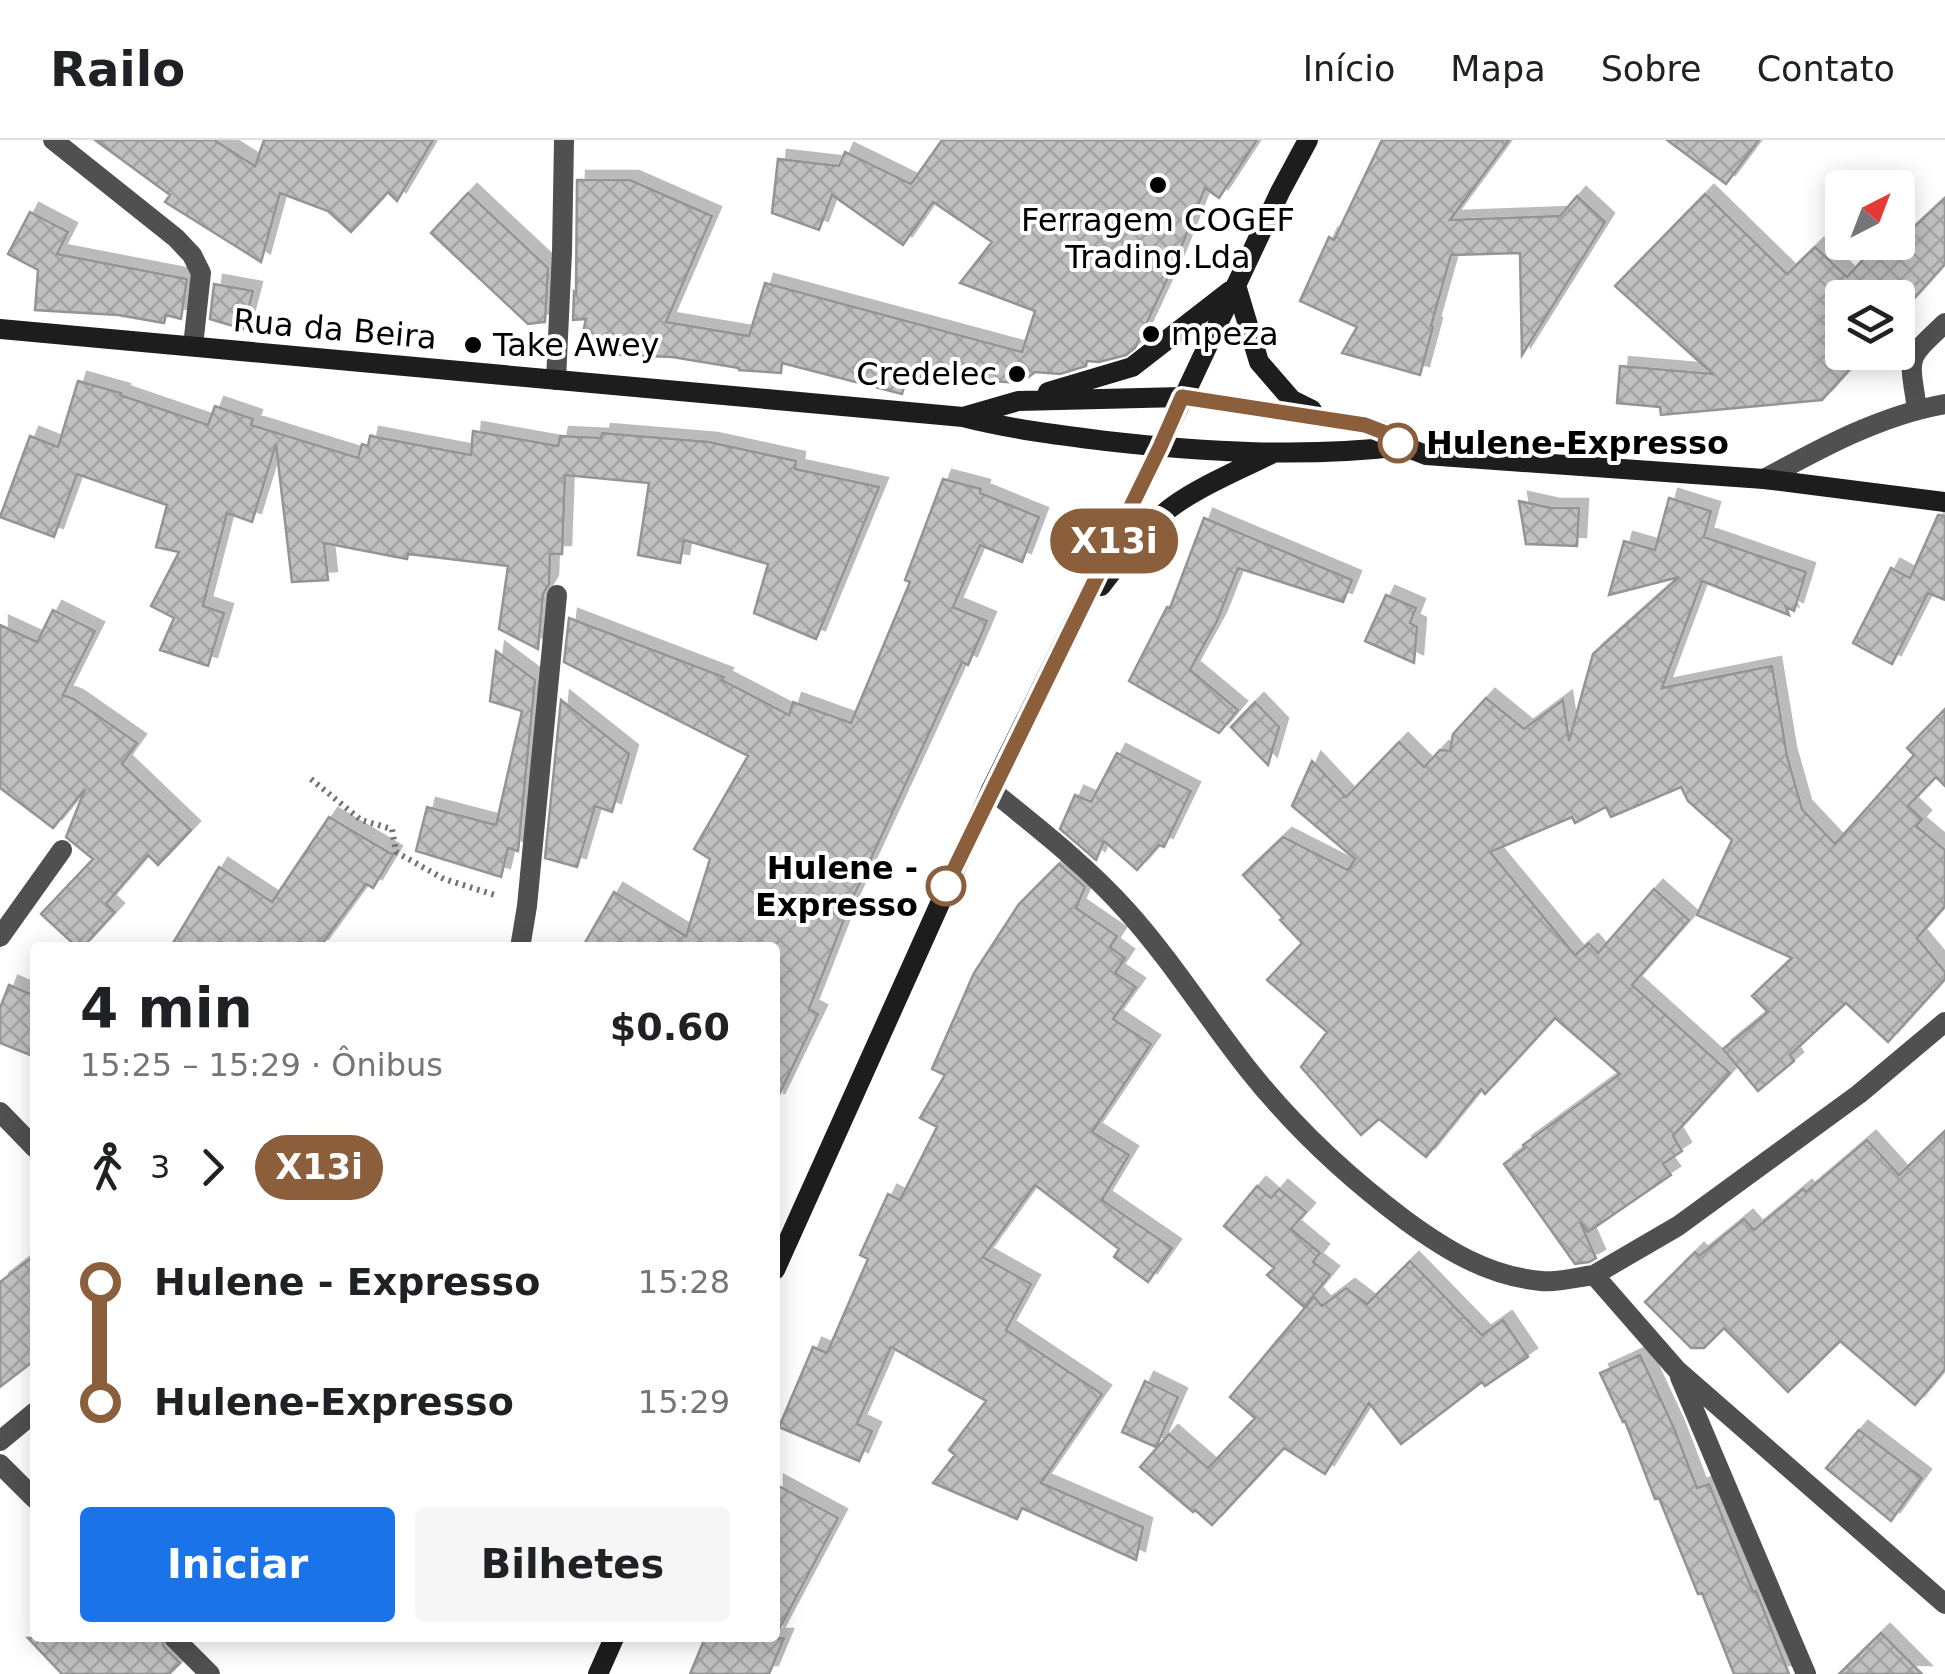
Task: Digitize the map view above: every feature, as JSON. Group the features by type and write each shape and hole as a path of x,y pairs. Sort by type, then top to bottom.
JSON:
{"main road":[{"path":"780,1259 991,790 1308,140"},
{"path":"1018,401 1132,367 1236,286"},
{"path":"1236,286 1258,362 1292,400 1326,418"},
{"name":"Rua da Beira","path":"0,328 963,417 1030,432 1160,447 1275,452 1364,451 1402,446"},
{"name":"Rua da Beira","path":"963,417 1018,401 1182,397 1365,425 1426,455 1764,478 1945,502"},
{"path":"1076,618 1164,513 1275,452"},
{"path":"598,1674 612,1642"}],"street":[{"path":"53,140 192,255 200,273 193,346"},
{"path":"556,380 564,140"},
{"path":"1917,409 1910,362 1914,353 1945,323"},
{"path":"1764,478 1822,447 1917,409 1945,404"},
{"path":"521,942 528,906 557,595"},
{"path":"991,790 1126,910 1248,1068 1299,1127 1365,1190 1443,1248 1490,1271 1544,1282 1594,1275 1678,1226 1859,1094 1945,1022"},
{"path":"0,937 62,850"},
{"path":"0,1112 30,1143"},
{"path":"1594,1275 1677,1370 1945,1604"},
{"path":"1677,1370 1806,1674"},
{"path":"0,1441 30,1416"},
{"path":"0,1464 30,1494"},
{"path":"178,1642 210,1674"}],"path":[{"path":"310,779 361,820 392,828 396,852 444,879 528,906"}],"building":[{"path":"95,140 214,140 255,166 264,140 433,140 397,201 388,192 351,232 328,211 280,193 261,262 165,202 170,195"},
{"path":"942,140 1257,140 1219,198 1205,188 1135,348 1126,355 1087,361 1086,366 1060,374 1035,372 1021,383 907,376 902,394 782,363 781,373 739,370 672,357 596,354 599,341 582,337 586,319 573,320 577,180 630,180 712,216 666,322 749,336 765,283 1022,352 1035,311 960,283 992,242 933,202 903,245 832,195 819,230 772,213 778,159 839,166 845,152 911,184"},
{"path":"1382,140 1509,140 1450,220 1560,216 1577,196 1605,222 1522,355 1520,253 1451,255 1420,375 1342,353 1357,327 1300,301 1329,237 1334,240"},
{"path":"1667,140 1759,140 1726,184"},
{"path":"468,193 548,268 545,322 528,324 431,233"},
{"path":"1705,194 1787,274 1815,247 1847,277 1863,260 1915,260 1915,226 1945,198 1945,264 1915,297 1915,280 1825,280 1825,370 1849,370 1822,400 1661,415 1660,407 1617,403 1620,366 1713,374 1615,286"},
{"path":"30,212 68,232 57,254 187,279 181,319 166,315 164,323 118,315 35,310 38,270 8,254"},
{"path":"214,284 253,291 243,329 210,319"},
{"path":"78,381 208,425 215,406 253,419 251,425 358,458 362,444 368,446 370,436 471,455 473,431 558,446 560,436 601,438 602,433 709,442 796,461 795,469 879,487 816,639 754,613 768,564 684,540 680,563 638,555 649,483 565,475 562,554 550,554 538,649 499,629 508,566 408,554 407,559 324,543 328,580 292,582 276,444 252,522 227,513 203,606 224,613 208,666 160,650 174,618 151,606 179,552 156,547 167,505 77,474 54,537 0,517 30,436 58,447"},
{"path":"943,479 981,489 980,493 1039,517 1022,562 980,545 953,607 987,621 968,665 962,662 850,904 809,1009 818,1014 780,1093 780,942 585,942 614,892 686,936 710,859 694,849 748,756 564,662 569,618 724,677 722,680 789,715 793,702 851,723 910,582 905,580"},
{"path":"1669,498 1711,511 1704,537 1806,572 1794,611 1786,607 1789,615 1702,581 1662,688 1772,666 1787,756 1802,809 1835,844 1914,755 1907,748 1945,709 1945,786 1936,777 1908,806 1922,819 1916,826 1945,850 1945,906 1917,938 1945,972 1945,979 1888,1042 1846,1003 1790,1055 1794,1061 1758,1091 1723,1049 1768,1012 1752,996 1792,958 1697,915 1732,840 1688,801 1681,787 1611,817 1606,807 1575,823 1572,817 1490,852 1575,955 1589,943 1598,953 1654,889 1689,920 1632,985 1730,1073 1673,1136 1682,1151 1663,1164 1671,1175 1588,1232 1580,1222 1596,1258 1575,1264 1504,1164 1525,1148 1523,1145 1620,1074 1555,1018 1485,1094 1481,1089 1426,1157 1379,1119 1361,1135 1301,1067 1327,1032 1267,980 1302,943 1243,875 1283,837 1348,870 1355,859 1292,806 1312,761 1346,797 1399,742 1424,767 1440,750 1450,751 1453,734 1486,698 1524,729 1563,700 1569,741 1593,654 1679,577 1609,595 1624,541 1655,550"},
{"path":"1519,501 1551,508 1579,508 1577,546 1526,544"},
{"path":"1938,515 1945,516 1945,600 1928,593 1892,664 1853,643 1891,568 1910,578"},
{"path":"1204,518 1352,580 1343,602 1238,568 1217,621 1190,670 1238,710 1219,733 1129,681 1167,607 1170,608"},
{"path":"1386,595 1416,608 1410,623 1417,627 1414,663 1365,641"},
{"path":"53,610 95,631 63,695 137,743 122,764 191,830 158,865 148,855 106,904 115,912 88,942 71,942 41,914 93,859 66,837 85,789 53,828 0,788 0,625 37,642"},
{"path":"496,651 535,680 518,851 508,848 501,877 416,851 427,807 496,825 522,711 490,701"},
{"path":"561,700 629,754 612,812 595,806 577,867 545,858"},
{"path":"1255,702 1279,727 1268,765 1231,727"},
{"path":"1117,753 1191,791 1164,847 1159,845 1137,870 1104,841 1096,860 1060,829 1075,795 1091,802"},
{"path":"329,817 393,855 373,888 366,884 323,942 174,942 219,867 272,902"},
{"path":"1059,864 1085,887 1076,908 1117,936 1110,947 1125,958 1115,973 1136,987 1113,1019 1151,1044 1092,1132 1129,1155 1102,1200 1172,1248 1148,1282 1114,1257 1119,1249 1035,1185 983,1257 1031,1284 1006,1330 1102,1394 1041,1483 1143,1527 1136,1560 1022,1508 1017,1519 933,1483 955,1455 949,1450 986,1401 891,1347 857,1424 872,1431 859,1461 780,1427 813,1347 827,1353 868,1259 860,1255 888,1194 900,1200 937,1127 920,1118 945,1075 932,1069 974,973 1019,904"},
{"path":"9,985 30,994 30,1055 0,1043 0,1008"},
{"path":"1945,1131 1945,1369 1915,1405 1840,1341 1788,1392 1724,1328 1704,1348 1691,1348 1645,1302 1695,1252 1699,1256 1744,1219 1754,1230 1867,1140 1899,1175"},
{"path":"1257,1186 1271,1198 1279,1189 1306,1212 1291,1229 1320,1253 1313,1262 1330,1275 1304,1307 1267,1275 1274,1268 1224,1226"},
{"path":"30,1259 30,1364 0,1387 0,1282"},
{"path":"1410,1261 1482,1335 1503,1320 1528,1357 1485,1386 1482,1382 1401,1444 1369,1403 1325,1474 1284,1448 1212,1525 1140,1467 1169,1434 1208,1468 1255,1418 1230,1397 1314,1297 1322,1306 1346,1288 1367,1304"},
{"path":"1640,1355 1697,1488 1709,1484 1789,1674 1734,1674 1702,1593 1698,1594 1625,1421 1600,1373"},
{"path":"1145,1381 1178,1397 1156,1447 1122,1432"},
{"path":"1859,1430 1922,1478 1891,1521 1826,1468"},
{"path":"780,1487 838,1518 780,1628"},
{"path":"1881,1633 1922,1674 1839,1674"},
{"path":"784,1638 769,1674 690,1674 703,1642 780,1642"},
{"path":"32,1642 162,1642 180,1663 169,1674 62,1674"}],"bus line":[{"name":"X13i","path":"946,886 1182,397 1365,425 1398,443"}],"place":[{"name":"Ferragem COGEF Trading.Lda","path":"1158,185"},
{"name":"mpeza","path":"1151,334"},
{"name":"Take Awey","path":"473,345"},
{"name":"Credelec","path":"1017,374"},
{"name":"Hulene-Expresso","path":"1398,443"},
{"name":"Hulene - Expresso","path":"946,886"}]}
